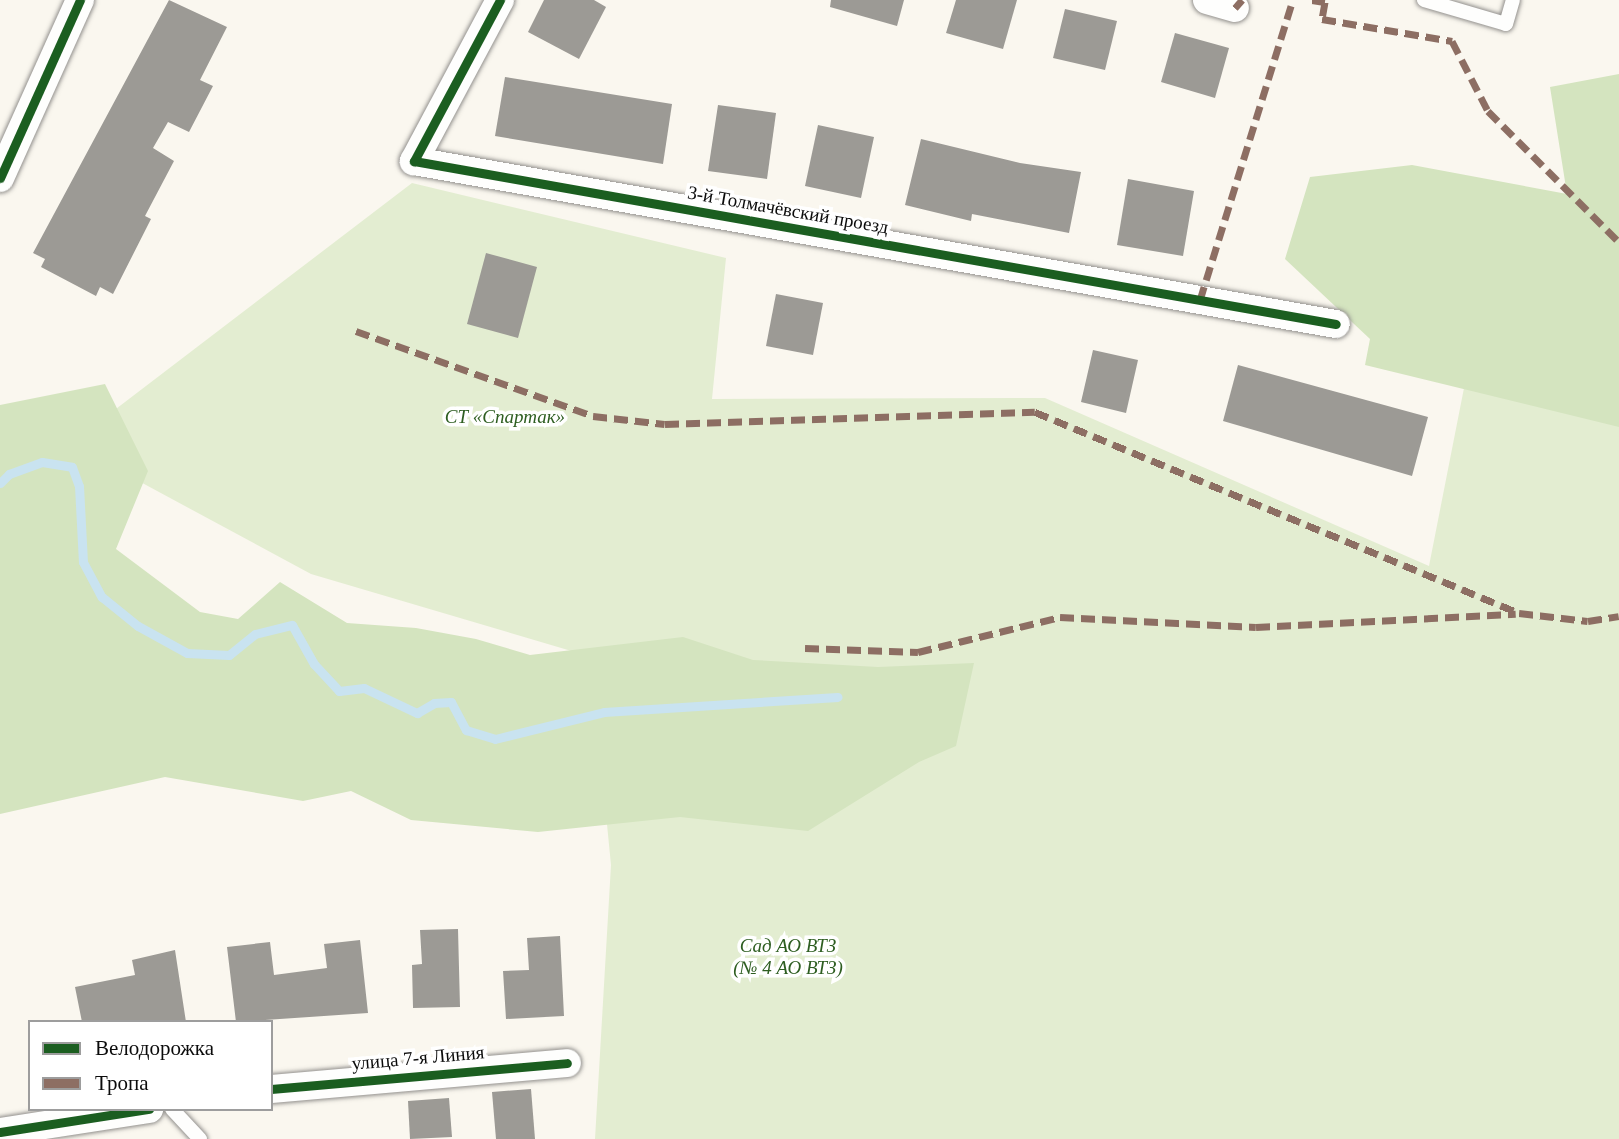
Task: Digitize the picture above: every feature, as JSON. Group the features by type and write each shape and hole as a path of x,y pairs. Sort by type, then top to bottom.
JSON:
{"street":[{"path":"0,178 80,0"},
{"name":"3-й Толмачёвский проезд","path":"500,0 414,161 1336,324"},
{"path":"1207,0 1236,8"},
{"name":"улица 7-я Линия","path":"273,1089 567,1063"},
{"path":"0,1132 136,1111"}],"lane":[{"path":"1424,0 1506,24 1513,0"},
{"path":"174,1111 200,1139"}],"green space":[{"path":"1619,74 1619,427 1365,365 1370,339 1285,259 1310,177 1412,165 1567,194 1550,87"},
{"name":"СТ «Спартак»","path":"412,183 726,258 712,399 1045,398 1429,566 1464,388 1619,407 1619,1139 595,1139 611,865 600,753 639,671 311,574 70,444"},
{"path":"105,384 148,471 116,549 200,612 238,619 280,582 347,623 416,628 476,639 530,655 683,637 753,660 878,667 974,663 956,746 919,762 808,831 680,817 538,832 411,820 351,791 303,801 165,777 0,814 0,405"}],"building":[{"path":"169,0 227,27 200,80 213,86 189,132 168,122 153,148 174,161 145,216 151,219 113,294 100,287 96,296 41,267 45,259 33,253"},
{"path":"544,0 594,0 606,7 579,59 528,32"},
{"path":"831,0 904,0 897,26 830,7"},
{"path":"956,0 1017,0 1003,49 946,33"},
{"path":"1065,9 1117,21 1105,70 1053,58"},
{"path":"1175,33 1229,48 1215,98 1161,82"},
{"path":"505,77 672,104 663,164 495,136"},
{"path":"718,105 776,113 767,179 708,171"},
{"path":"818,125 874,137 861,198 805,186"},
{"path":"921,139 1020,163 1081,172 1069,233 972,214 971,221 905,205"},
{"path":"1128,179 1194,191 1183,256 1117,245"},
{"path":"486,253 537,267 518,338 467,324"},
{"path":"776,294 823,303 813,355 766,346"},
{"path":"1093,350 1138,360 1126,413 1081,402"},
{"path":"1238,365 1428,417 1412,476 1223,421"},
{"path":"458,929 460,1007 413,1008 412,965 422,964 420,930"},
{"path":"560,936 564,1016 506,1019 503,971 529,970 527,938"},
{"path":"360,940 368,1013 236,1020 227,947 270,942 274,975 327,968 324,944"},
{"path":"175,950 186,1020 82,1020 75,987 135,975 132,960"},
{"path":"531,1089 535,1139 496,1139 492,1092"},
{"path":"449,1098 452,1137 410,1139 408,1101"}],"waterway":[{"path":"0,483 9,474 42,462 72,467 79,486 83,562 102,597 138,626 187,653 229,655 255,634 292,625 314,664 339,691 364,688 417,713 434,703 451,702 466,730 495,739 604,712 838,697"}],"marked path":[{"path":"1235,8 1242,0"},
{"path":"1200,300 1293,0"},
{"path":"1312,0 1325,2 1322,19 1452,41 1488,111 1619,242"},
{"path":"356,331 593,416 665,424 1035,412 1519,613 1588,621 1619,616"},
{"path":"805,648 918,652 1060,617 1256,627 1516,614"}],"cycle path":[{"path":"0,178 80,0"},
{"path":"500,0 414,161 1336,324"},
{"path":"273,1089 567,1063"},
{"path":"0,1132 136,1111"}],"park label":[{"name":"Сад АО ВТЗ (№ 4 АО ВТЗ)","path":"788,957"}]}
